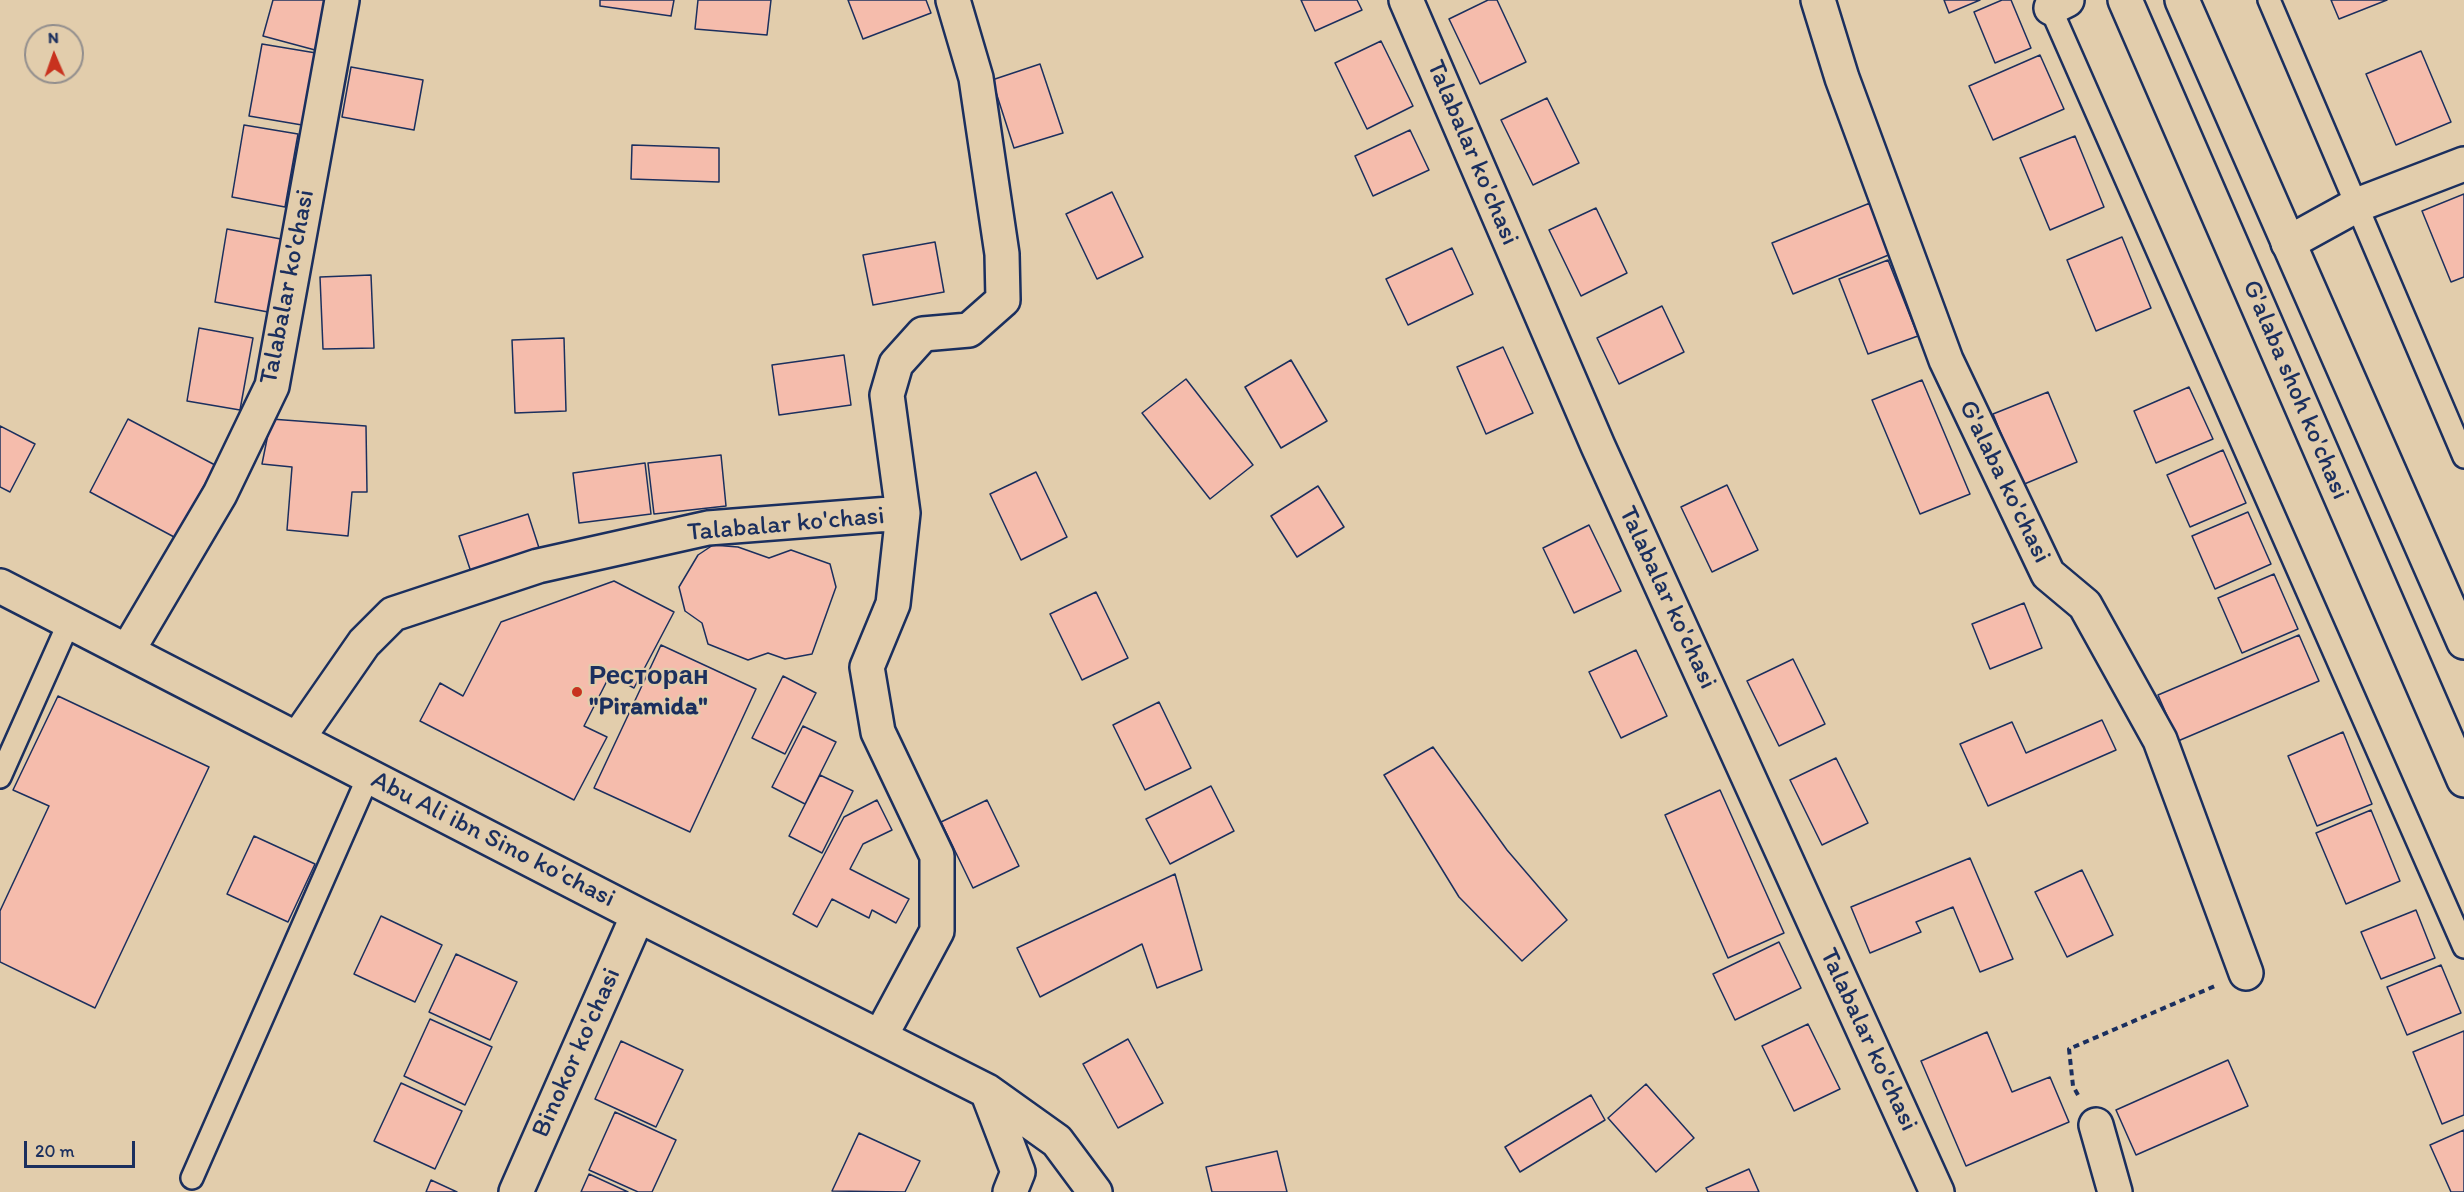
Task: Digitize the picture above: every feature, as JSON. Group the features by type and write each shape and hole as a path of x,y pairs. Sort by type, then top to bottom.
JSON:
{"street":[{"name":"Talabalar ko'chasi","path":"128,650 220,494 272,386 342,0"},
{"name":"Talabalar ko'chasi","path":"298,738 364,643 393,614 538,567 708,528 903,513 887,395 896,364 923,334 969,330 1003,300 1002,254 976,78 953,0"},
{"name":"Talabalar ko'chasi","path":"1406,0 1598,446 1937,1192"},
{"name":"G'alaba ko'chasi","path":"1818,0 1842,78 1946,360 2048,574 2085,605 2160,740 2246,973"},
{"name":"G'alaba shoh ko'chasi","path":"2125,0 2464,780"},
{"name":"G'alaba shoh ko'chasi","path":"2182,0 2464,642"},
{"path":"2288,243 2357,205 2464,164"},
{"path":"880,1037 937,931 937,856 878,732 867,667 893,604 903,513"},
{"name":"Abu Ali ibn Sino ko'chasi","path":"0,586 70,620 638,915 987,1091 1057,1141 1095,1192"},
{"name":"Binokor ko'chasi","path":"516,1192 638,915"},
{"path":"987,1091 1014,1182"},
{"path":"2096,1125 2115,1192"}],"lane":[{"path":"2269,0 2464,458"},
{"path":"2055,3 2464,947"},
{"path":"0,777 70,620"},
{"path":"192,1178 369,775"}],"path":[{"path":"2096,1125 2073,1086 2069,1049 2246,973"}],"building":[{"path":"273,0 329,0 315,50 263,36"},
{"path":"600,0 674,0 671,16 600,6"},
{"path":"698,0 771,0 767,35 695,29"},
{"path":"848,0 926,0 931,13 863,39"},
{"path":"1301,0 1357,0 1362,10 1315,31"},
{"path":"1488,0 1497,0 1526,62 1480,84 1449,19"},
{"path":"1944,0 1980,0 1949,13"},
{"path":"2002,0 2011,0 2031,48 1995,63 1974,12"},
{"path":"2331,0 2387,0 2339,19"},
{"path":"1381,41 1413,106 1367,129 1335,63"},
{"path":"262,44 316,53 302,125 249,116"},
{"path":"2421,51 2451,122 2396,145 2366,74"},
{"path":"2040,55 2064,109 1993,140 1969,86"},
{"path":"1040,64 1063,133 1014,148 992,80"},
{"path":"351,67 423,80 414,130 342,117"},
{"path":"1547,98 1579,163 1533,185 1501,120"},
{"path":"244,125 298,134 285,207 232,197"},
{"path":"1410,130 1429,170 1373,196 1355,156"},
{"path":"2075,136 2104,207 2050,230 2020,158"},
{"path":"632,145 719,148 719,182 631,179"},
{"path":"1112,192 1143,257 1097,279 1066,214"},
{"path":"2464,194 2464,277 2451,282 2422,211"},
{"path":"1870,203 1891,254 1793,294 1772,243"},
{"path":"1596,208 1627,273 1581,296 1549,230"},
{"path":"227,229 281,239 268,312 215,302"},
{"path":"2122,237 2151,308 2096,331 2067,260"},
{"path":"935,242 944,292 873,305 863,255"},
{"path":"1452,248 1473,294 1408,325 1386,279"},
{"path":"1888,260 1918,336 1868,354 1839,279"},
{"path":"371,275 374,348 323,349 320,277"},
{"path":"1662,306 1684,352 1619,384 1597,338"},
{"path":"199,328 253,338 240,410 187,401"},
{"path":"564,338 566,411 515,413 512,340"},
{"path":"1503,347 1533,413 1486,434 1457,367"},
{"path":"844,355 851,405 779,415 772,365"},
{"path":"1291,360 1327,421 1281,448 1245,387"},
{"path":"1186,379 1253,465 1210,499 1142,413"},
{"path":"1922,380 1970,494 1920,514 1872,400"},
{"path":"2189,387 2213,439 2156,463 2134,411"},
{"path":"2048,392 2077,462 2022,485 1993,414"},
{"path":"128,419 215,465 176,538 90,492"},
{"path":"271,419 366,426 367,492 352,492 348,536 287,530 292,467 262,464"},
{"path":"0,426 35,444 10,492 0,487"},
{"path":"2223,450 2246,503 2190,527 2167,475"},
{"path":"721,455 726,506 654,514 648,463"},
{"path":"645,463 651,514 579,523 573,473"},
{"path":"1036,472 1067,537 1021,560 990,494"},
{"path":"1727,485 1758,550 1712,572 1681,507"},
{"path":"1318,486 1344,527 1297,557 1271,516"},
{"path":"2248,512 2271,564 2215,589 2192,536"},
{"path":"528,514 540,551 471,572 459,536"},
{"path":"1589,525 1621,591 1574,613 1543,548"},
{"path":"713,545 738,547 769,558 791,550 830,564 836,587 812,654 785,659 768,653 748,660 708,644 702,623 685,611 679,587 698,555"},
{"path":"2274,574 2298,629 2242,653 2218,598"},
{"path":"614,581 674,612 634,688 610,675 584,726 607,737 574,800 420,721 440,683 463,696 501,622"},
{"path":"1096,592 1128,658 1082,680 1050,614"},
{"path":"2024,603 2042,648 1990,669 1972,624"},
{"path":"2299,635 2319,681 2178,741 2158,695"},
{"path":"661,645 756,689 690,832 594,788"},
{"path":"1636,650 1667,716 1621,738 1589,672"},
{"path":"1793,659 1825,724 1779,746 1747,681"},
{"path":"783,676 816,693 785,754 752,738"},
{"path":"58,696 209,767 95,1008 0,962 0,911 49,806 13,790"},
{"path":"1159,702 1191,768 1145,790 1113,725"},
{"path":"2102,720 2116,750 1988,806 1960,744 2012,722 2026,753"},
{"path":"803,726 836,742 805,804 772,787"},
{"path":"2343,732 2372,804 2317,826 2288,756"},
{"path":"1433,747 1507,850 1567,920 1522,961 1459,897 1384,775"},
{"path":"1836,758 1868,823 1822,845 1790,780"},
{"path":"820,775 853,791 822,853 789,836"},
{"path":"1211,786 1234,831 1170,864 1146,819"},
{"path":"1720,790 1784,933 1728,958 1665,815"},
{"path":"877,800 892,830 863,844 850,869 909,899 896,923 872,910 869,918 832,899 817,927 793,914 844,817"},
{"path":"987,800 1019,866 973,888 941,822"},
{"path":"2371,810 2400,881 2346,904 2316,833"},
{"path":"254,836 315,864 288,922 227,894"},
{"path":"1970,858 2013,959 1980,972 1953,907 1916,922 1921,932 1870,953 1851,907"},
{"path":"2082,870 2113,935 2067,957 2035,892"},
{"path":"1175,874 1202,970 1157,988 1142,944 1040,997 1017,948"},
{"path":"2416,910 2435,958 2381,979 2361,932"},
{"path":"381,916 442,945 415,1002 354,974"},
{"path":"1779,942 1801,988 1735,1020 1713,974"},
{"path":"456,954 517,982 490,1040 429,1012"},
{"path":"2441,965 2461,1013 2407,1035 2387,987"},
{"path":"430,1019 492,1047 465,1105 404,1076"},
{"path":"1808,1024 1840,1089 1794,1111 1762,1046"},
{"path":"2464,1031 2464,1115 2442,1124 2413,1052"},
{"path":"1987,1032 2012,1092 2050,1077 2069,1122 1966,1166 1921,1061"},
{"path":"1128,1039 1163,1103 1118,1128 1083,1064"},
{"path":"621,1041 683,1070 656,1127 595,1099"},
{"path":"2228,1060 2248,1106 2136,1155 2116,1110"},
{"path":"401,1083 462,1111 435,1169 374,1141"},
{"path":"1646,1084 1694,1138 1656,1172 1608,1118"},
{"path":"1591,1095 1605,1120 1520,1172 1505,1147"},
{"path":"615,1112 676,1140 652,1192 638,1192 589,1170"},
{"path":"2464,1130 2464,1192 2451,1192 2430,1145"},
{"path":"859,1133 920,1161 905,1192 832,1191"},
{"path":"1277,1151 1287,1192 1212,1192 1206,1167"},
{"path":"1749,1169 1759,1192 1708,1192 1706,1188"},
{"path":"589,1174 628,1192 581,1192"},
{"path":"431,1180 457,1192 426,1192"}],"place":[{"name":"Ресторан \"Piramida\"","path":"577,692"}]}
